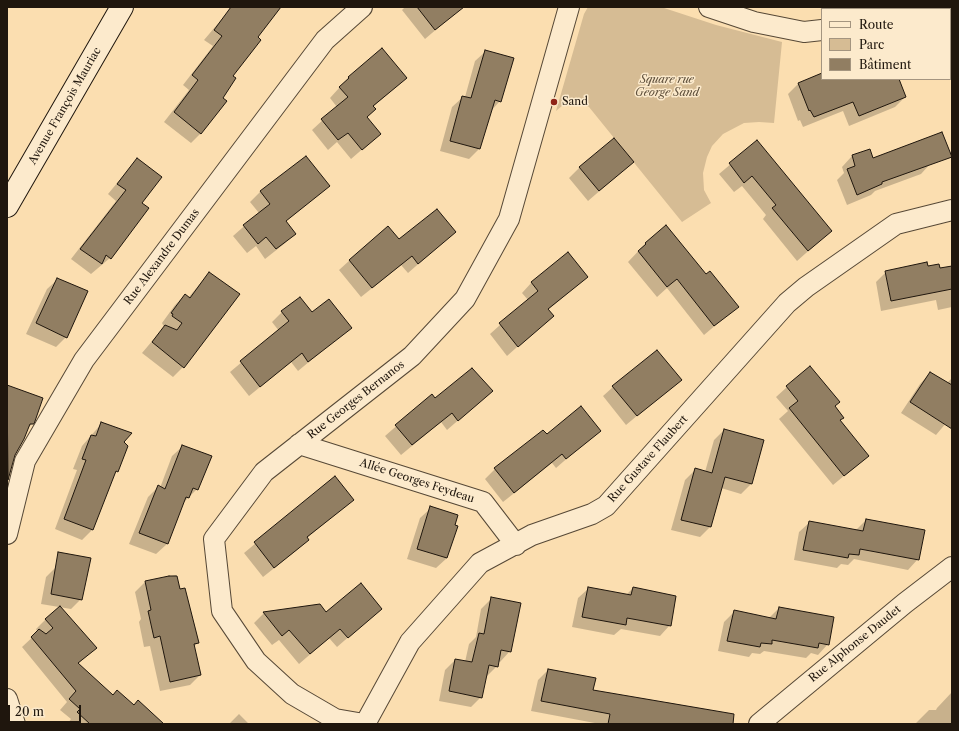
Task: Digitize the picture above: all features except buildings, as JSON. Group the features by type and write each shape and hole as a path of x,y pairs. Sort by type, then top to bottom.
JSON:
{"street":[{"name":"Avenue François Mauriac","path":"7,206 122,7"},
{"name":"Rue Alexandre Dumas","path":"7,534 25,461 84,360 325,40 362,7"},
{"name":"Rue Georges Bernanos","path":"365,724 333,721 292,694 256,661 222,611 214,540 264,472 412,356 465,299 509,219 569,7"},
{"path":"709,7 754,22 804,32 821,30"},
{"name":"Rue Gustave Flaubert","path":"365,724 410,642 480,563 516,545 532,535 592,514 606,506 787,304 806,286 896,224 952,210"},
{"name":"Allée Georges Feydeau","path":"300,444 483,502 516,545"},
{"name":"Rue Alphonse Daudet","path":"759,724 905,603 952,567"},
{"path":"7,700 15,724"}],"green space":[{"name":"Square rue George Sand","path":"588,7 661,7 716,25 782,42 774,123 744,123 723,134 712,146 707,157 703,173 704,190 711,203 682,222 589,107 581,102 571,101 556,111 584,14"}],"place":[{"name":"Sand","path":"554,102"}]}
